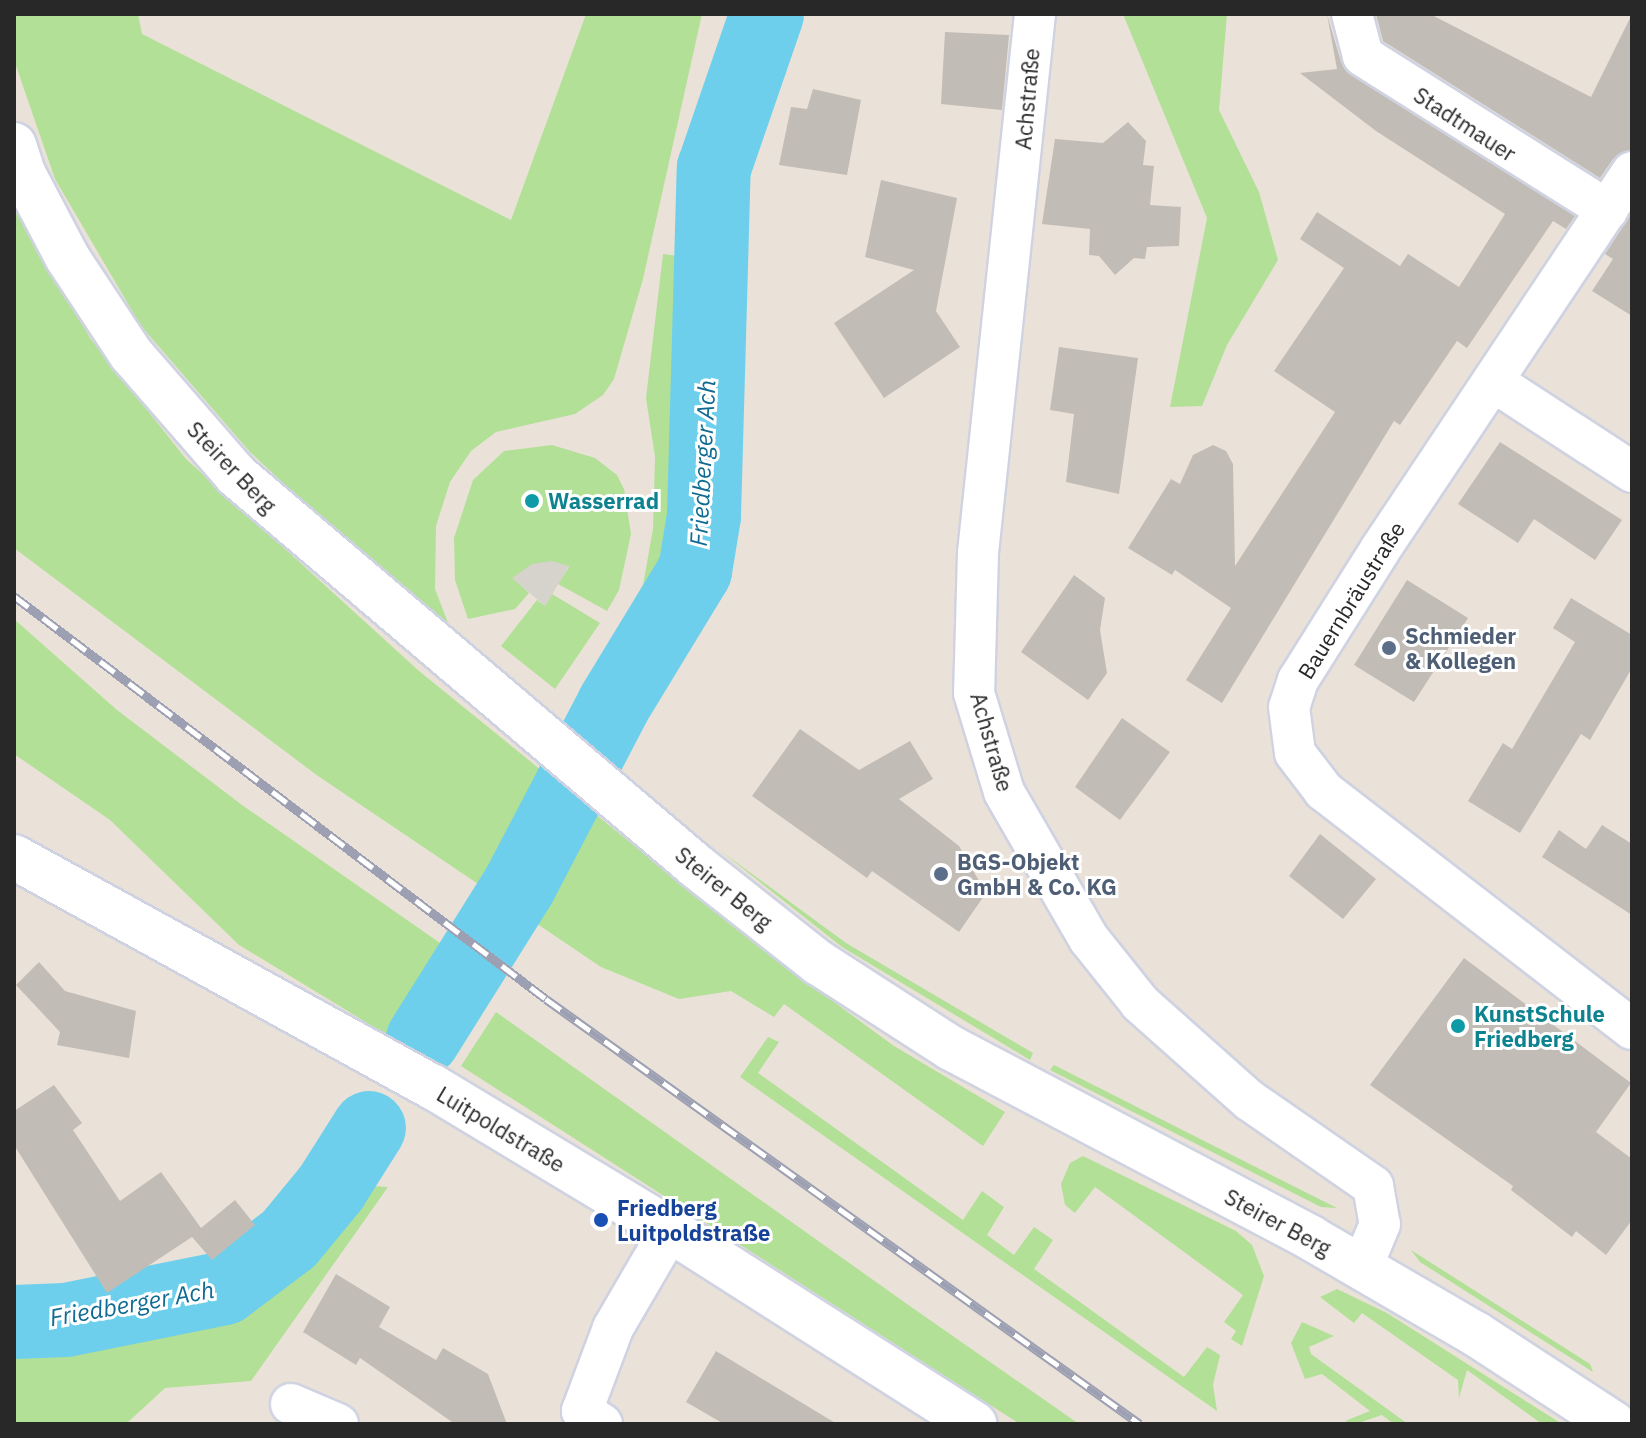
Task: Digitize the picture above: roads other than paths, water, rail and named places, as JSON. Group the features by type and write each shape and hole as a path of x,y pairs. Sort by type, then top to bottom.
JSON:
{"street":[{"name":"Achstraße","path":"1035,14 978,553 978,707 1004,792 1030,840 1089,939 1140,1003 1249,1100 1373,1186 1380,1224 1362,1267"},
{"name":"Stadtmauer","path":"1352,14 1363,56 1614,222"},
{"name":"Steirer Berg","path":"14,145 67,257 131,354 170,402 295,530 696,866 819,963 951,1048 1362,1267 1614,1424"},
{"name":"Bauernbräustraße","path":"1632,172 1614,222 1494,382 1298,680 1289,707 1289,729 1295,753 1324,791 1632,1029"},
{"path":"1494,382 1632,472"},
{"name":"Luitpoldstraße","path":"14,857 416,1079 670,1230 974,1424"},
{"path":"582,1420 613,1328 670,1230"},
{"path":"291,1404 338,1424"}],"waterway":[{"name":"Friedberger Ach","path":"423,1039 519,886 614,704 695,571 704,516 714,168 767,14"},
{"name":"Friedberger Ach","path":"14,1322 66,1320 224,1288 289,1239 331,1188 369,1128"}],"railway":[{"path":"14,596 546,999 1140,1424"}],"place":[{"name":"Wasserrad","path":"532,501"},
{"name":"Schmieder & Kollegen","path":"1389,648"},
{"name":"BGS-Objekt GmbH & Co. KG","path":"941,874"},
{"name":"KunstSchule Friedberg","path":"1458,1026"},
{"name":"Friedberg Luitpoldstraße","path":"601,1220"}]}
